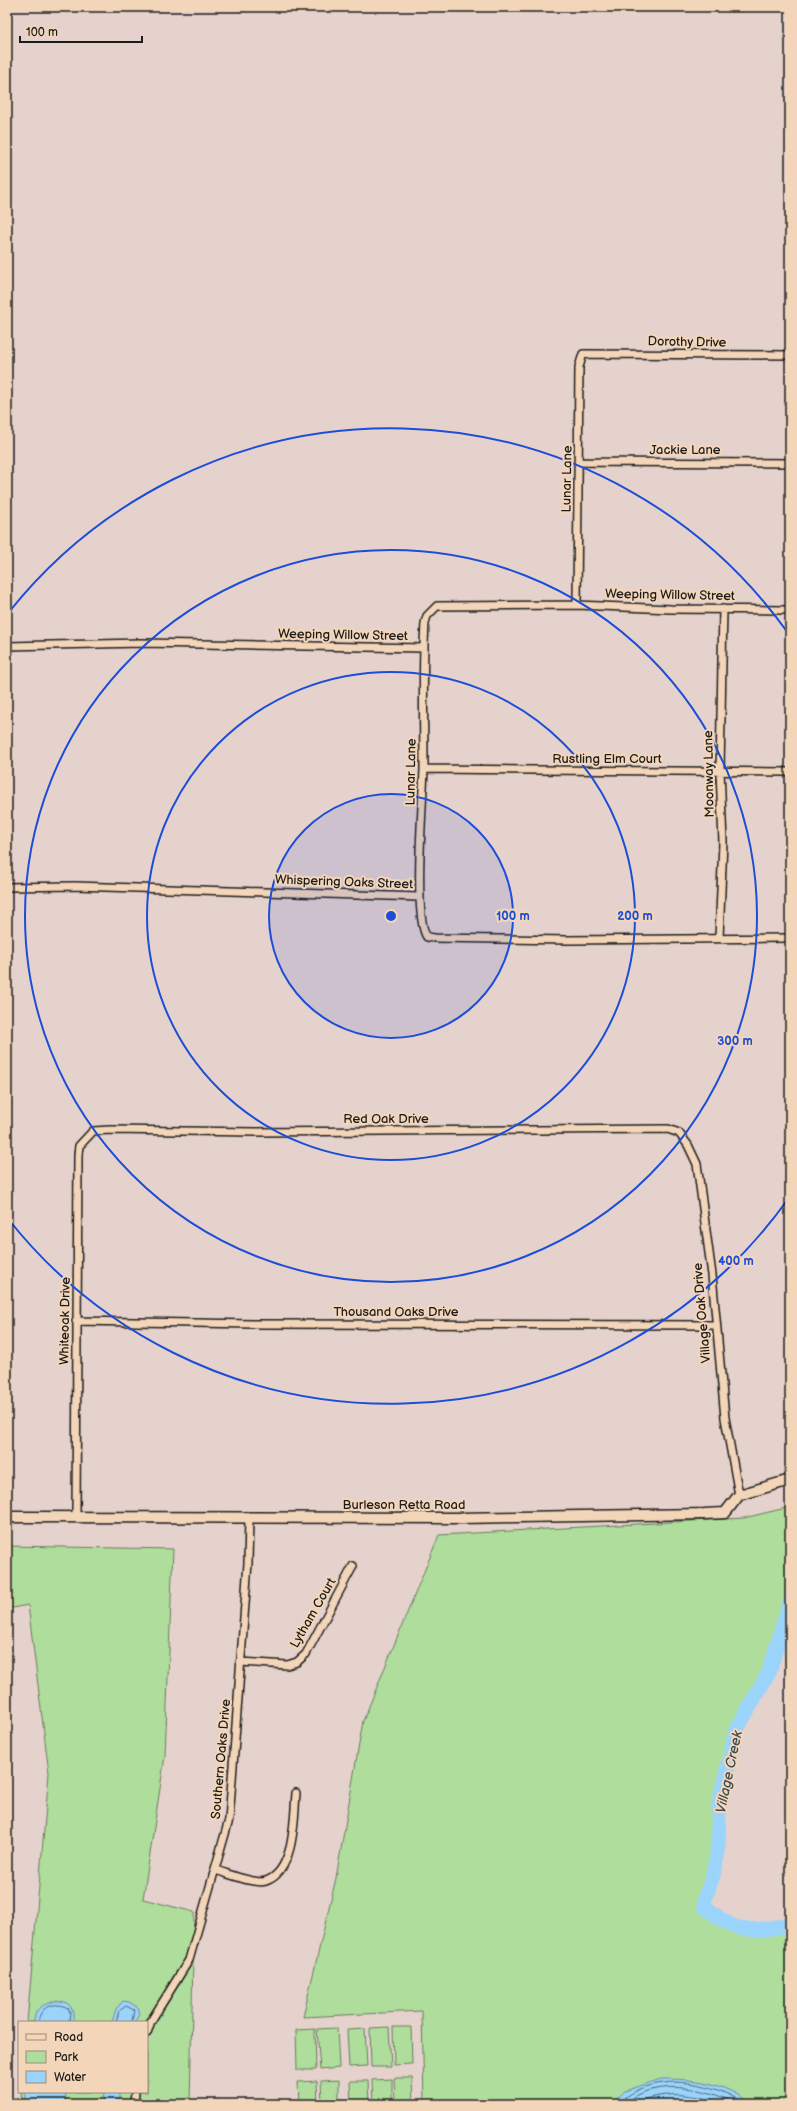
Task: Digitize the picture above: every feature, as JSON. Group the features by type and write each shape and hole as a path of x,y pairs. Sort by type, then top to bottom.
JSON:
{"street":[{"name":"Dorothy Drive","path":"583,354 790,355"},
{"name":"Lunar Lane","path":"577,605 579,367 583,354"},
{"name":"Jackie Lane","path":"579,462 790,463"},
{"name":"Weeping Willow Street","path":"7,646 141,643 424,648 427,616 437,606 577,605 671,609 790,610"},
{"name":"Moonway Lane","path":"719,938 723,842 720,771 723,609"},
{"name":"Lunar Lane","path":"420,897 424,769 424,648"},
{"name":"Rustling Elm Court","path":"424,769 790,772"},
{"name":"Whispering Oaks Street","path":"7,887 75,886 420,897 422,931 427,937 435,938 568,940 790,938"},
{"name":"Red Oak Drive","path":"93,1131 668,1129 679,1133"},
{"name":"Whiteoak Drive","path":"76,1517 78,1155 79,1146 93,1131"},
{"name":"Village Oak Drive","path":"679,1133 688,1145 697,1164 712,1275 725,1418 739,1495"},
{"name":"Thousand Oaks Drive","path":"76,1321 253,1324 716,1325"},
{"path":"739,1495 790,1480"},
{"name":"Burleson Retta Road","path":"7,1517 460,1518 704,1514 725,1512 739,1495"},
{"name":"Southern Oaks Drive","path":"148,2030 151,2021 189,1960 229,1820 234,1771 240,1662 248,1563 249,1518"},
{"name":"Lytham Court","path":"240,1662 287,1665 296,1662 306,1654 353,1566"},
{"path":"215,1870 253,1881 266,1882 279,1872 288,1857 293,1831 296,1793"},
{"path":"134,2104 135,2093"}],"green space":[{"path":"790,1507 790,1602 769,1672 736,1731 719,1804 718,1847 713,1876 705,1898 705,1907 728,1923 744,1929 777,1927 790,1923 790,2104 424,2104 422,2011 303,2017 336,1878 363,1721 439,1535 744,1518"},
{"path":"7,1546 173,1549 165,1756 143,1899 194,1912 190,2104 22,2104 21,2093 148,2093 148,2021 27,2021 49,1773 28,1605 7,1609"},
{"path":"389,2027 391,2067 371,2067 370,2028"},
{"path":"393,2027 411,2027 412,2064 394,2065"},
{"path":"337,2028 339,2068 320,2070 317,2029"},
{"path":"315,2029 316,2070 297,2070 296,2030"},
{"path":"365,2029 367,2066 349,2067 347,2030"},
{"path":"394,2078 412,2078 413,2104 395,2104"},
{"path":"392,2079 392,2104 373,2104 372,2080"},
{"path":"339,2080 339,2104 322,2104 321,2081"},
{"path":"317,2081 318,2104 299,2104 298,2082"},
{"path":"350,2081 368,2081 369,2104 351,2104"}],"water":[{"path":"56,2001 65,2002 72,2010 73,2021 34,2021 36,2013 40,2007"},
{"path":"123,2001 129,2002 137,2007 139,2014 136,2021 112,2021 116,2009"},
{"path":"661,2079 709,2083 730,2091 751,2104 612,2104 625,2091"},
{"path":"25,2093 66,2093 65,2104 24,2104"},
{"path":"104,2093 119,2093 119,2104 103,2104"}],"waterway":[{"name":"Village Creek","path":"790,1602 769,1672 736,1731 719,1804 718,1847 713,1876 705,1898 705,1907 724,1921 737,1927 744,1929 760,1929 777,1927 790,1923"}]}
